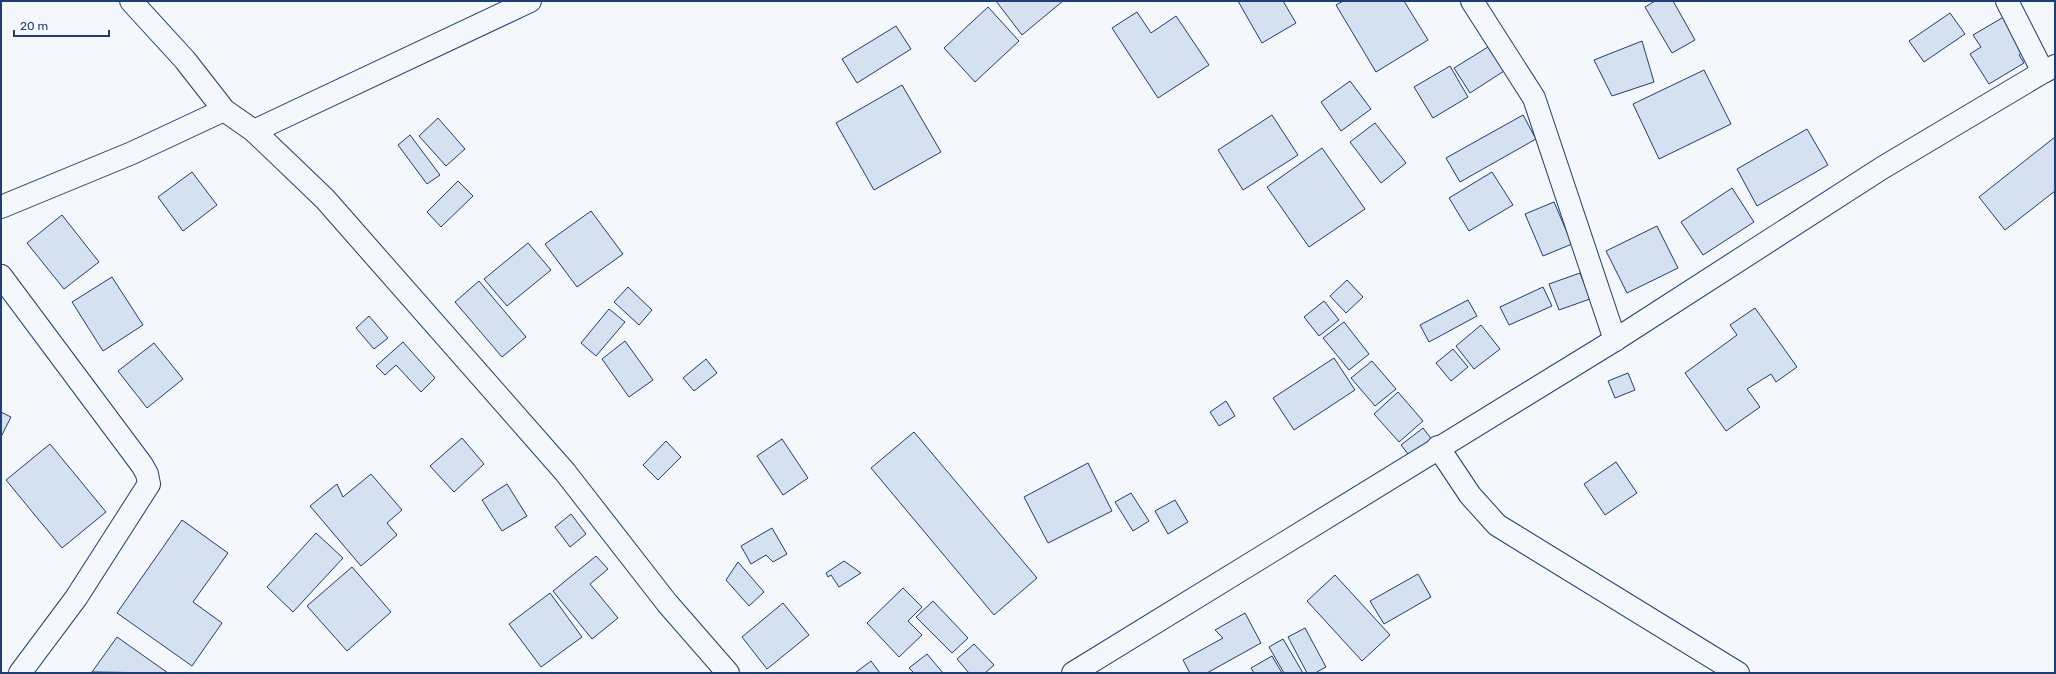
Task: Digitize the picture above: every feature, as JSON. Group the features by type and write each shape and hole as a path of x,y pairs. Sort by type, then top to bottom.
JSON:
{"street":[{"path":"131,1 185,60 224,110 254,131 324,199 565,472 667,603 728,673"},
{"path":"254,131 530,1"},
{"path":"1472,1 1534,98 1615,340"},
{"path":"1073,673 1438,447 1615,340 1882,168 2049,69 2007,1"},
{"path":"1,207 132,153 224,110"},
{"path":"1,276 142,465 147,474 149,484 76,598 20,673"},
{"path":"1438,447 1470,495 1497,525 1738,673"}],"building":[{"path":"996,1 1063,1 1022,35"},
{"path":"1238,1 1283,1 1296,23 1262,43"},
{"path":"1343,1 1404,1 1428,40 1376,72 1336,5"},
{"path":"1655,1 1673,1 1695,40 1672,53 1645,7"},
{"path":"988,7 1019,41 975,82 944,48"},
{"path":"1137,12 1151,33 1176,16 1209,65 1158,98 1112,28"},
{"path":"1950,13 1965,34 1924,62 1909,41"},
{"path":"2007,15 2028,49 2019,55 2024,63 1989,84 1970,54 1981,47 1973,35"},
{"path":"896,26 911,49 857,83 842,59"},
{"path":"1642,41 1654,82 1612,96 1594,60"},
{"path":"1488,47 1504,71 1470,93 1454,68"},
{"path":"1450,66 1468,97 1433,118 1414,87"},
{"path":"1704,70 1731,124 1659,159 1633,104"},
{"path":"1350,81 1371,109 1341,131 1321,102"},
{"path":"902,85 941,152 874,190 836,123"},
{"path":"1272,115 1298,155 1243,190 1218,150"},
{"path":"1523,115 1536,139 1460,182 1446,158"},
{"path":"438,118 465,149 446,166 419,136"},
{"path":"1375,123 1406,163 1381,183 1350,142"},
{"path":"1807,129 1828,165 1757,206 1737,169"},
{"path":"410,135 440,175 427,184 398,145"},
{"path":"2055,137 2055,191 2005,230 1979,197"},
{"path":"1322,148 1365,209 1309,247 1267,187"},
{"path":"192,172 217,205 183,231 158,197"},
{"path":"1492,172 1513,205 1469,231 1449,198"},
{"path":"458,181 473,196 441,227 427,212"},
{"path":"1732,188 1754,222 1703,255 1681,222"},
{"path":"1554,202 1572,244 1543,256 1525,214"},
{"path":"591,211 623,254 577,287 545,244"},
{"path":"62,215 99,262 64,289 27,243"},
{"path":"1657,226 1678,268 1627,293 1606,251"},
{"path":"528,243 551,270 507,306 484,279"},
{"path":"1580,273 1590,299 1559,310 1549,284"},
{"path":"112,277 143,325 103,351 72,302"},
{"path":"1347,280 1363,297 1346,313 1330,296"},
{"path":"479,281 526,337 502,357 455,302"},
{"path":"628,287 652,310 639,325 614,302"},
{"path":"1543,287 1552,306 1509,325 1500,307"},
{"path":"1468,300 1477,316 1429,342 1420,325"},
{"path":"1324,301 1339,320 1319,336 1304,317"},
{"path":"1755,308 1797,367 1776,382 1771,374 1747,389 1760,407 1726,431 1685,373 1737,335 1730,325"},
{"path":"609,309 625,322 596,356 581,343"},
{"path":"369,316 388,338 374,349 356,328"},
{"path":"1344,322 1369,354 1349,370 1323,338"},
{"path":"1481,325 1500,349 1474,369 1456,346"},
{"path":"625,341 653,380 629,397 602,359"},
{"path":"403,342 435,378 421,392 396,365 385,375 376,366"},
{"path":"154,343 183,379 147,408 118,371"},
{"path":"1453,349 1468,367 1451,381 1436,363"},
{"path":"1334,358 1355,390 1294,430 1273,398"},
{"path":"706,359 717,373 694,391 683,378"},
{"path":"1372,361 1396,389 1375,406 1351,378"},
{"path":"1628,373 1635,390 1615,398 1608,381"},
{"path":"1398,392 1423,421 1399,442 1374,414"},
{"path":"1226,401 1235,416 1219,426 1210,412"},
{"path":"1,412 11,417 1,437"},
{"path":"1423,428 1433,441 1412,459 1401,445"},
{"path":"914,432 1037,578 994,615 871,468"},
{"path":"462,438 484,464 454,492 430,466"},
{"path":"782,439 808,478 783,495 757,456"},
{"path":"666,441 681,457 658,480 643,465"},
{"path":"50,444 106,512 62,548 6,480"},
{"path":"1616,462 1637,493 1605,515 1584,484"},
{"path":"1088,463 1112,511 1048,543 1024,497"},
{"path":"371,474 402,510 387,523 397,535 361,566 310,506 337,484 343,497"},
{"path":"507,484 527,516 502,531 482,500"},
{"path":"1131,493 1149,521 1133,531 1115,502"},
{"path":"1175,500 1188,522 1168,534 1155,511"},
{"path":"571,514 586,534 570,547 555,527"},
{"path":"182,520 228,553 193,602 222,623 192,666 117,613"},
{"path":"772,528 787,554 773,562 766,555 751,564 741,546"},
{"path":"316,533 343,558 293,612 267,587"},
{"path":"596,556 608,569 590,584 618,618 592,639 553,591"},
{"path":"844,561 861,573 839,587 831,575 828,577 826,573"},
{"path":"738,562 764,592 749,606 726,580"},
{"path":"352,567 391,612 347,651 307,606"},
{"path":"1418,574 1431,597 1384,624 1370,601"},
{"path":"1335,575 1390,635 1362,661 1307,601"},
{"path":"903,588 922,607 908,621 922,635 899,657 867,623"},
{"path":"550,593 582,637 541,667 509,624"},
{"path":"933,601 968,638 952,653 916,617"},
{"path":"783,603 809,635 767,669 742,637"},
{"path":"1245,613 1261,643 1207,673 1190,673 1183,660 1223,638 1215,630"},
{"path":"1305,628 1326,667 1315,673 1307,673 1288,637"},
{"path":"117,637 168,673 92,672"},
{"path":"1283,639 1303,673 1284,673 1269,647"},
{"path":"974,644 994,665 985,673 969,673 957,659"},
{"path":"927,654 943,673 914,673 909,668"},
{"path":"1272,656 1282,673 1254,673 1251,668"},
{"path":"871,661 880,673 855,673"}]}
